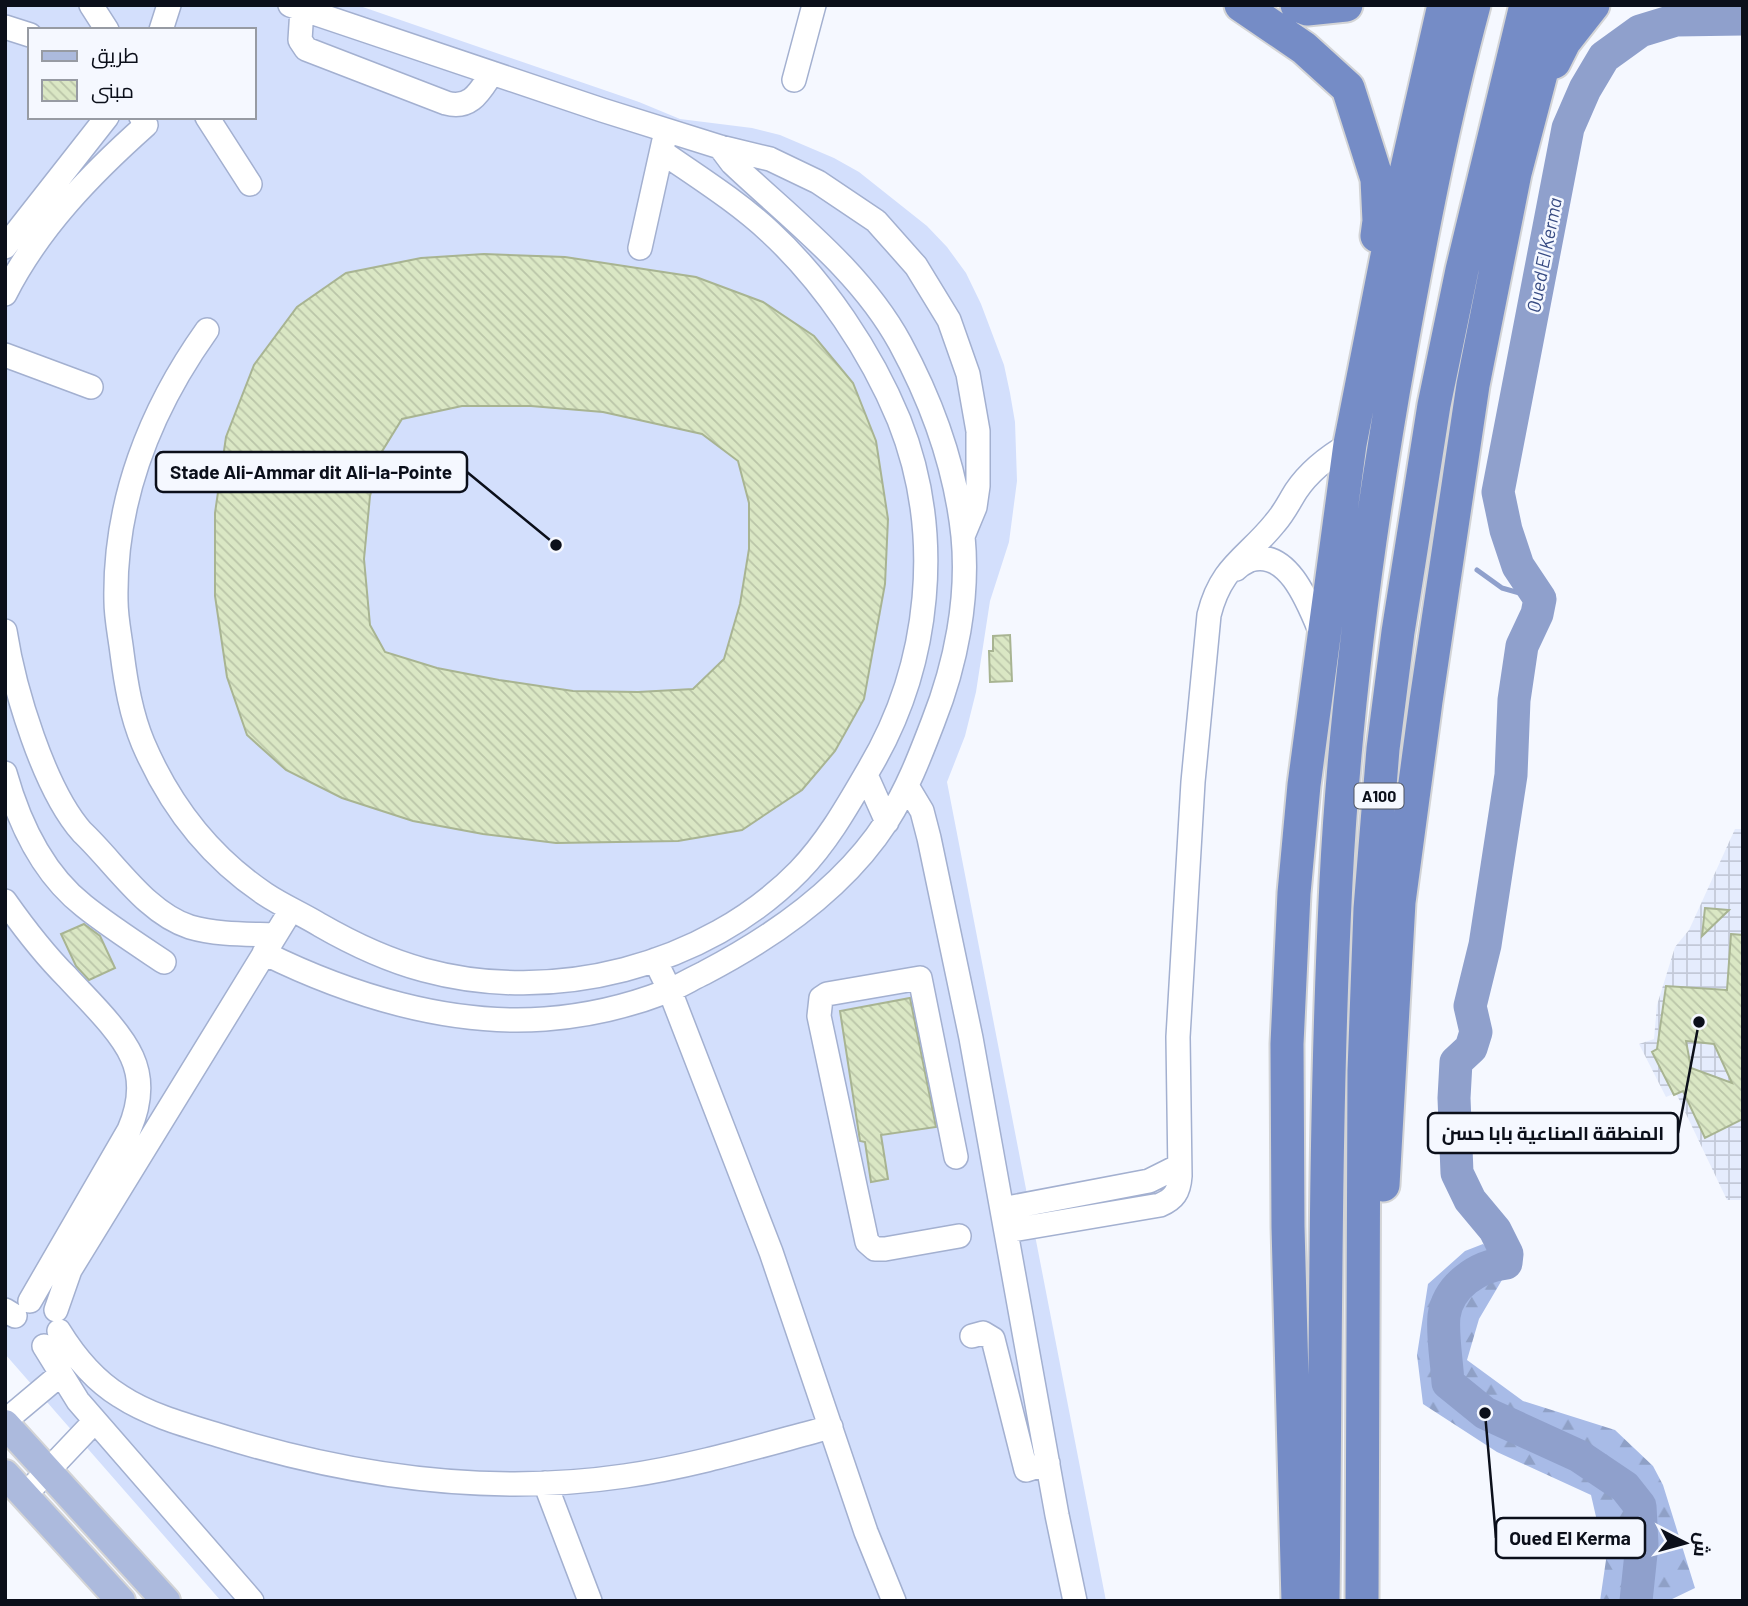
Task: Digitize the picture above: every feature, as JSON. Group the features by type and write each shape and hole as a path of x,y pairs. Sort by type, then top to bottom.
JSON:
{"highway":[{"path":"1241,5 1304,48 1348,88 1377,179 1379,221 1374,272 1349,411 1350,444"},
{"path":"1297,5 1307,9 1346,5"},
{"path":"1298,1601 1288,1227 1287,1044 1294,893 1304,785 1350,444 1388,251 1444,5"},
{"name":"A100","path":"1323,1601 1327,1112 1336,878 1351,685 1377,487 1428,200 1474,5"},
{"name":"A100","path":"1362,1601 1364,1071 1370,909 1383,750 1398,632 1434,405 1465,257 1526,5"},
{"path":"1363,1407 1383,1191 1399,902 1428,687 1473,385 1515,173 1559,5"},
{"path":"1515,173 1540,90 1564,42 1593,5"}],"main road":[{"path":"5,1422 47,1472 166,1601"},
{"path":"5,1474 121,1601"}],"street":[{"path":"91,5 106,28"},
{"path":"162,28 169,5"},
{"path":"794,80 814,5"},
{"path":"492,73 472,101 455,106 446,103 306,49 300,40 296,7 492,73 664,141 720,147 770,159 818,182 876,221 916,266 949,320 968,374 978,431 978,486 975,507 963,537"},
{"path":"5,27 28,34"},
{"path":"5,247 105,119"},
{"path":"5,294 33,244 99,169 146,125 142,119"},
{"path":"208,119 250,184"},
{"path":"640,248 664,141"},
{"path":"207,330 173,382 151,426 128,496 117,569 116,606 129,701 150,760 183,815 225,862 246,880 291,910 370,951 418,968 458,978 517,983 545,982 600,974 655,960 692,946 734,923 780,890 826,840 866,775 891,728 912,668 924,606 925,542 919,489 898,417 842,317 819,286 769,230 664,141"},
{"path":"5,631 12,667 32,733 67,815 148,901 176,921 270,944 316,976 362,993 440,1012 485,1019 575,1016 631,1004 670,991 741,953 807,906 855,862 887,822 907,786 941,703 951,669 964,581 963,537 944,447 932,413 900,344 879,309 849,271 732,163 720,147"},
{"path":"5,355 91,387"},
{"path":"1004,1220 1149,1181 1180,1166 1178,1037 1193,782 1209,614 1217,589 1231,567 1278,520 1308,475 1334,453 1350,444"},
{"path":"1217,589 1241,564 1259,557 1273,560 1286,570 1304,595 1323,639"},
{"path":"5,773 21,822 55,876 83,906 164,962"},
{"path":"866,775 887,822"},
{"path":"907,786 922,811 929,838 971,1038 1075,1601"},
{"path":"5,901 43,951 90,1001 127,1047 133,1058 138,1081 137,1105 128,1130 17,1309"},
{"path":"252,1601 95,1421 61,1374 53,1329 70,1270 291,910"},
{"path":"655,960 670,991 771,1252 866,1532 894,1601"},
{"path":"956,1157 920,978 827,994 821,998 819,1016 867,1242 875,1249 885,1249 959,1236"},
{"path":"53,1329 90,1373 119,1396 155,1413 241,1442 329,1464 377,1472 473,1483 545,1483 624,1476 722,1457 831,1427"},
{"path":"972,1336 983,1333 993,1339 1026,1470 1048,1463"},
{"path":"5,1422 61,1374"},
{"path":"24,1496 95,1421"},
{"path":"545,1483 590,1601"}],"shaded area":[{"path":"5,5 357,5 639,102 680,119 752,128 780,135 859,172 927,226 947,247 966,273 981,304 1004,365 1015,422 1017,481 1009,542 990,601 976,692 965,736 947,782 1106,1601 221,1601 5,1354"},
{"path":"1735,829 1743,829 1743,1200 1727,1200 1676,1093 1666,1097 1639,1044 1654,1039 1657,1005 1675,947 1689,930"}],"green space":[{"path":"1483,1244 1509,1268 1479,1319 1467,1360 1523,1401 1615,1430 1653,1466 1663,1485 1695,1588 1668,1601 1600,1601 1606,1560 1591,1495 1497,1452 1423,1404 1417,1355 1428,1284 1465,1251"}],"building":[{"path":"484,254 565,257 696,277 763,302 814,336 853,383 876,441 888,519 885,584 864,699 835,751 802,790 742,830 678,841 556,843 483,834 413,821 342,798 286,770 247,735 227,677 215,596 215,513 226,437 254,365 297,307 346,273 421,258","holes":["462,406 531,406 603,412 702,434 738,461 749,503 749,549 740,604 724,659 693,689 573,691 437,668 385,652 370,625 364,559 370,496 381,453 402,419"]},
{"path":"1010,635 1012,681 990,682 989,651 993,651 993,636"},
{"path":"1705,908 1729,910 1702,936"},
{"path":"84,924 100,936 115,968 89,980 76,966 61,934"},
{"path":"1731,934 1743,935 1743,1119 1705,1138 1683,1091 1674,1095 1652,1052 1657,1049 1666,986 1727,990","holes":["1686,1041 1714,1044 1732,1083 1691,1068"]},
{"path":"910,998 936,1127 881,1135 888,1179 871,1182 865,1142 860,1141 840,1011"}],"waterway":[{"path":"1636,1601 1642,1544 1640,1506 1625,1487 1579,1456 1485,1413 1448,1383 1444,1316 1451,1295 1475,1273 1506,1263 1507,1254 1495,1230 1470,1200 1457,1173 1454,1098 1456,1062 1471,1048 1476,1032 1470,1006 1485,945 1511,775 1514,700 1522,646 1537,614 1540,599 1518,566 1506,530 1498,492 1568,128 1585,89 1604,57 1640,31 1676,20 1743,19"},
{"path":"1477,570 1502,588 1540,599"}],"place":[{"name":"Stade Ali-Ammar dit Ali-la-Pointe","path":"556,545"},
{"name":"المنطقة الصناعية بابا حسن","path":"1699,1022"},
{"name":"Oued El Kerma","path":"1485,1413"}]}
